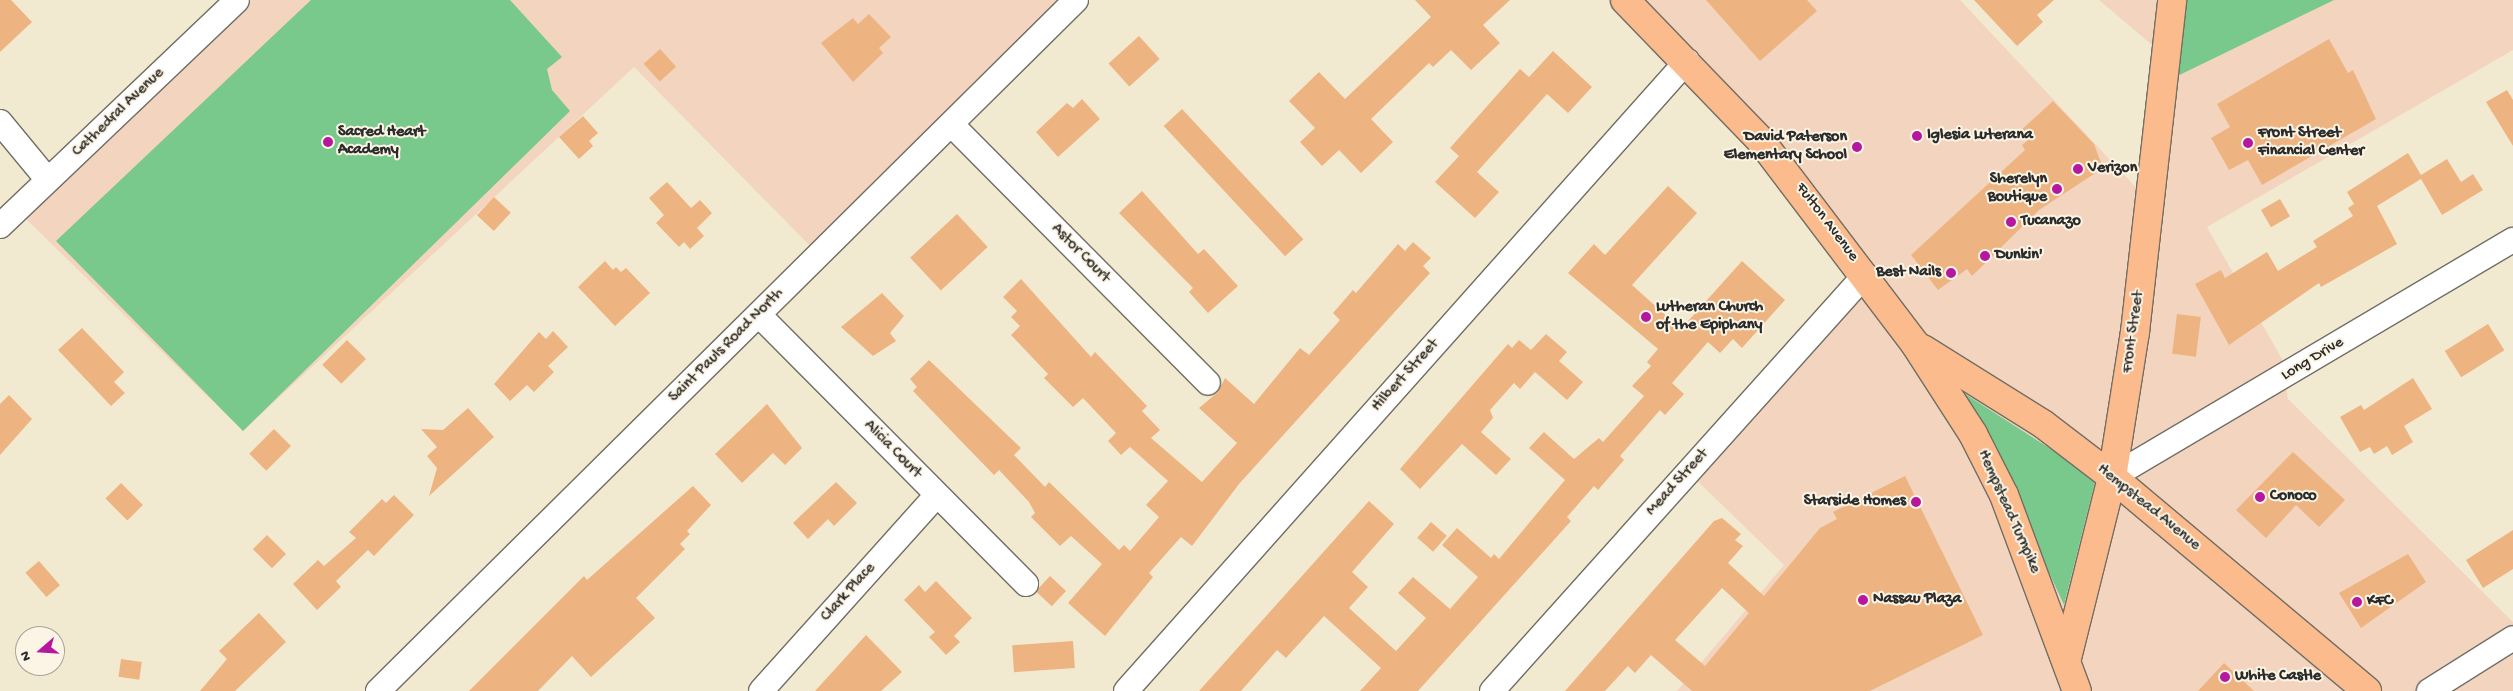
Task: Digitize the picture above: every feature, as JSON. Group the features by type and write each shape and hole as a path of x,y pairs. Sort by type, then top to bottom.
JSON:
{"main road":[{"name":"Fulton Avenue","path":"1625,0 1687,61 1761,141 1865,275 1915,344"},
{"name":"Front Street","path":"2067,658 2112,477 2135,332 2172,0"},
{"name":"Hempstead Avenue","path":"1915,344 2043,424 2112,477 2367,691"},
{"name":"Hempstead Turnpike","path":"1915,344 1973,434 2004,495 2067,658 2077,691"}],"street":[{"name":"Cathedral Avenue","path":"0,226 237,0"},
{"name":"Saint Pauls Road North","path":"378,691 1076,0"},
{"name":"Hilbert Street","path":"1126,691 1687,61"},
{"path":"0,122 48,180"},
{"name":"Astor Court","path":"952,124 1208,383"},
{"name":"Long Drive","path":"2112,477 2513,240"},
{"name":"Mead Street","path":"1492,691 1865,275"},
{"name":"Alicia Court","path":"759,315 1026,584"},
{"name":"Clark Place","path":"761,691 937,495"},
{"path":"2429,691 2513,638"}],"shaded area":[{"name":"Sacred Heart Academy","path":"251,0 1078,0 815,251 634,67 243,431 24,217"},
{"path":"1630,0 1960,0 2146,198 2165,56 2099,0 2513,0 2513,50 2207,227 2282,359 2288,399 2513,622 2513,691 1677,691 1784,565 1685,469 1865,273"}],"green space":[{"path":"311,0 510,0 562,57 547,69 552,90 570,111 243,431 56,241"},
{"path":"2175,0 2334,0 2165,82"},
{"path":"1962,392 2096,478 2064,605 1994,453"}],"building":[{"path":"0,0 11,0 32,22 0,52"},
{"path":"1415,0 1510,0 1483,25 1500,43 1471,70 1451,50 1433,67 1429,63 1371,119 1393,142 1361,173 1339,150 1322,166 1300,142 1315,128 1289,101 1319,72 1345,99 1431,17"},
{"path":"1706,0 1807,0 1817,11 1760,61"},
{"path":"1974,0 2054,0 2037,15 2043,22 2017,46"},
{"path":"869,14 891,37 879,48 883,53 853,82 821,43 853,18 858,24"},
{"path":"1139,36 1160,59 1129,86 1109,63"},
{"path":"2329,39 2348,73 2353,70 2376,119 2262,185 2248,160 2229,170 2211,138 2230,127 2217,104"},
{"path":"660,49 676,67 660,82 644,64"},
{"path":"1553,51 1592,87 1568,113 1547,94 1477,172 1499,192 1475,218 1435,182 1459,156 1450,148 1520,69 1529,77"},
{"path":"2507,90 2513,100 2513,146 2486,102"},
{"path":"1082,99 1100,119 1058,157 1036,132 1067,103 1073,108"},
{"path":"2053,101 2094,144 2103,168 2039,210 1972,276 1967,269 1938,290 1911,255 2025,150 2022,145 2027,141 2019,132"},
{"path":"1182,109 1303,239 1285,256 1164,126"},
{"path":"583,116 598,133 589,141 593,146 579,159 559,137"},
{"path":"2408,153 2421,175 2447,159 2461,182 2473,174 2483,190 2442,215 2421,179 2377,206 2397,244 2321,287 2319,283 2229,345 2195,284 2221,270 2225,278 2267,252 2278,271 2317,247 2313,241 2353,216 2348,208 2354,204 2347,192"},
{"path":"667,182 691,208 700,200 712,213 697,228 704,236 690,249 684,242 679,247 656,223 664,215 649,198"},
{"path":"1668,186 1697,213 1632,285 1681,329 1742,261 1785,300 1742,348 1733,339 1720,353 1708,342 1672,383 1684,394 1665,415 1660,410 1620,456 1624,460 1598,490 1594,486 1567,517 1571,521 1418,691 1360,691 1381,668 1324,616 1286,658 1277,650 1241,691 1199,691 1369,501 1394,524 1352,572 1368,587 1349,608 1396,651 1426,618 1398,593 1413,577 1450,609 1478,577 1442,545 1457,528 1491,558 1494,554 1499,559 1565,480 1529,448 1544,432 1574,459 1599,438 1603,442 1644,396 1632,386 1651,366 1647,362 1658,349 1568,273 1594,244 1605,255"},
{"path":"1142,191 1198,254 1204,249 1238,286 1208,313 1189,292 1193,288 1119,213"},
{"path":"494,197 511,213 494,231 477,215"},
{"path":"2280,199 2290,216 2271,227 2261,210"},
{"path":"957,214 988,247 941,291 910,258"},
{"path":"1413,242 1431,258 1423,266 1430,273 1239,484 1192,546 1181,537 1149,573 1153,577 1105,636 1068,603 1102,564 1071,536 1060,546 1031,517 1035,513 1029,502 999,470 994,475 913,391 917,387 910,379 929,360 1021,448 1014,455 1045,487 1049,482 1119,550 1124,545 1130,551 1159,517 1146,505 1168,481 1130,447 1121,455 1108,441 1116,433 1083,398 1073,407 1044,378 1048,374 1011,335 1020,326 1011,317 1017,311 1003,297 1021,279 1091,357 1095,352 1147,406 1142,411 1160,430 1151,438 1202,482 1237,443 1199,408 1218,392 1225,378 1254,404 1300,348 1309,355 1340,320 1333,313 1353,290 1356,293 1398,244 1405,251"},
{"path":"605,261 613,270 616,267 621,272 626,268 650,293 615,326 578,287"},
{"path":"882,293 904,316 890,333 896,341 873,356 841,327"},
{"path":"2177,314 2201,317 2196,357 2172,354"},
{"path":"2488,324 2504,350 2461,377 2445,351"},
{"path":"82,328 124,372 114,382 125,393 111,406 58,350"},
{"path":"553,331 568,347 548,366 554,372 534,392 527,385 510,401 494,384 539,332 546,339"},
{"path":"1546,334 1567,352 1559,361 1583,382 1567,400 1535,372 1520,389 1514,383 1490,410 1493,418 1481,432 1511,459 1496,475 1462,444 1420,489 1400,469 1508,344 1512,348 1519,340 1531,350"},
{"path":"347,340 366,359 341,384 322,365"},
{"path":"2413,378 2432,409 2404,426 2413,442 2392,455 2387,446 2374,454 2370,447 2360,452 2340,417 2361,405 2364,410"},
{"path":"9,395 32,419 0,455 0,404"},
{"path":"767,404 802,448 785,465 773,453 742,483 715,454"},
{"path":"468,408 494,437 429,496 437,468 427,456 437,447 421,429 443,430"},
{"path":"274,429 291,446 266,471 249,454"},
{"path":"2293,452 2345,500 2319,527 2296,505 2266,538 2236,510"},
{"name":"Nassau Plaza","path":"1905,476 1983,635 1870,691 1692,691 1651,655 1635,673 1628,666 1605,691 1565,691 1714,521 1722,518 1741,534 1735,540 1743,546 1728,563 1764,596 1820,528 1837,519 1833,512","holes":["1722,588 1749,613 1705,666 1675,640"]},
{"path":"836,482 857,503 834,526 828,519 808,539 793,523"},
{"path":"121,483 143,505 127,520 105,499"},
{"path":"693,486 711,505 687,531 690,534 680,544 685,549 636,598 655,618 591,677 572,656 538,691 469,691 584,576 587,580"},
{"path":"394,495 414,515 374,556 368,550 336,581 341,587 317,610 293,584 318,560 324,566 356,538 349,532 382,499 386,503"},
{"path":"1431,522 1447,536 1433,552 1417,538"},
{"path":"2513,530 2513,569 2483,588 2466,560"},
{"path":"267,535 286,554 272,568 253,549"},
{"path":"2408,554 2426,582 2361,628 2339,593"},
{"path":"39,561 60,585 46,597 25,573"},
{"path":"1050,576 1066,591 1052,606 1036,591"},
{"path":"936,581 972,618 954,636 960,642 946,655 929,637 935,632 904,600 919,585 925,592"},
{"path":"259,613 286,642 235,691 200,691 227,659 219,651"},
{"path":"866,635 902,672 881,691 815,691"},
{"path":"1073,641 1075,668 1014,672 1012,645"},
{"path":"121,659 142,662 139,680 118,677"},
{"name":"White Castle","path":"2224,663 2254,691 2198,691"}],"place":[{"name":"Iglesia Luterana","path":"1917,136"},
{"name":"Sacred Heart Academy","path":"328,142"},
{"name":"Front Street Financial Center","path":"2248,143"},
{"name":"David Paterson Elementary School","path":"1857,147"},
{"name":"Verizon","path":"2078,169"},
{"name":"Sherelyn Boutique","path":"2057,189"},
{"name":"Tucanazo","path":"2011,222"},
{"name":"Dunkin'","path":"1985,256"},
{"name":"Best Nails","path":"1951,273"},
{"name":"Lutheran Church of the Epiphany","path":"1646,317"},
{"name":"Conoco","path":"2260,497"},
{"name":"Starside Homes","path":"1916,502"},
{"name":"Nassau Plaza","path":"1863,600"},
{"name":"KFC","path":"2357,602"},
{"name":"White Castle","path":"2225,677"}]}
